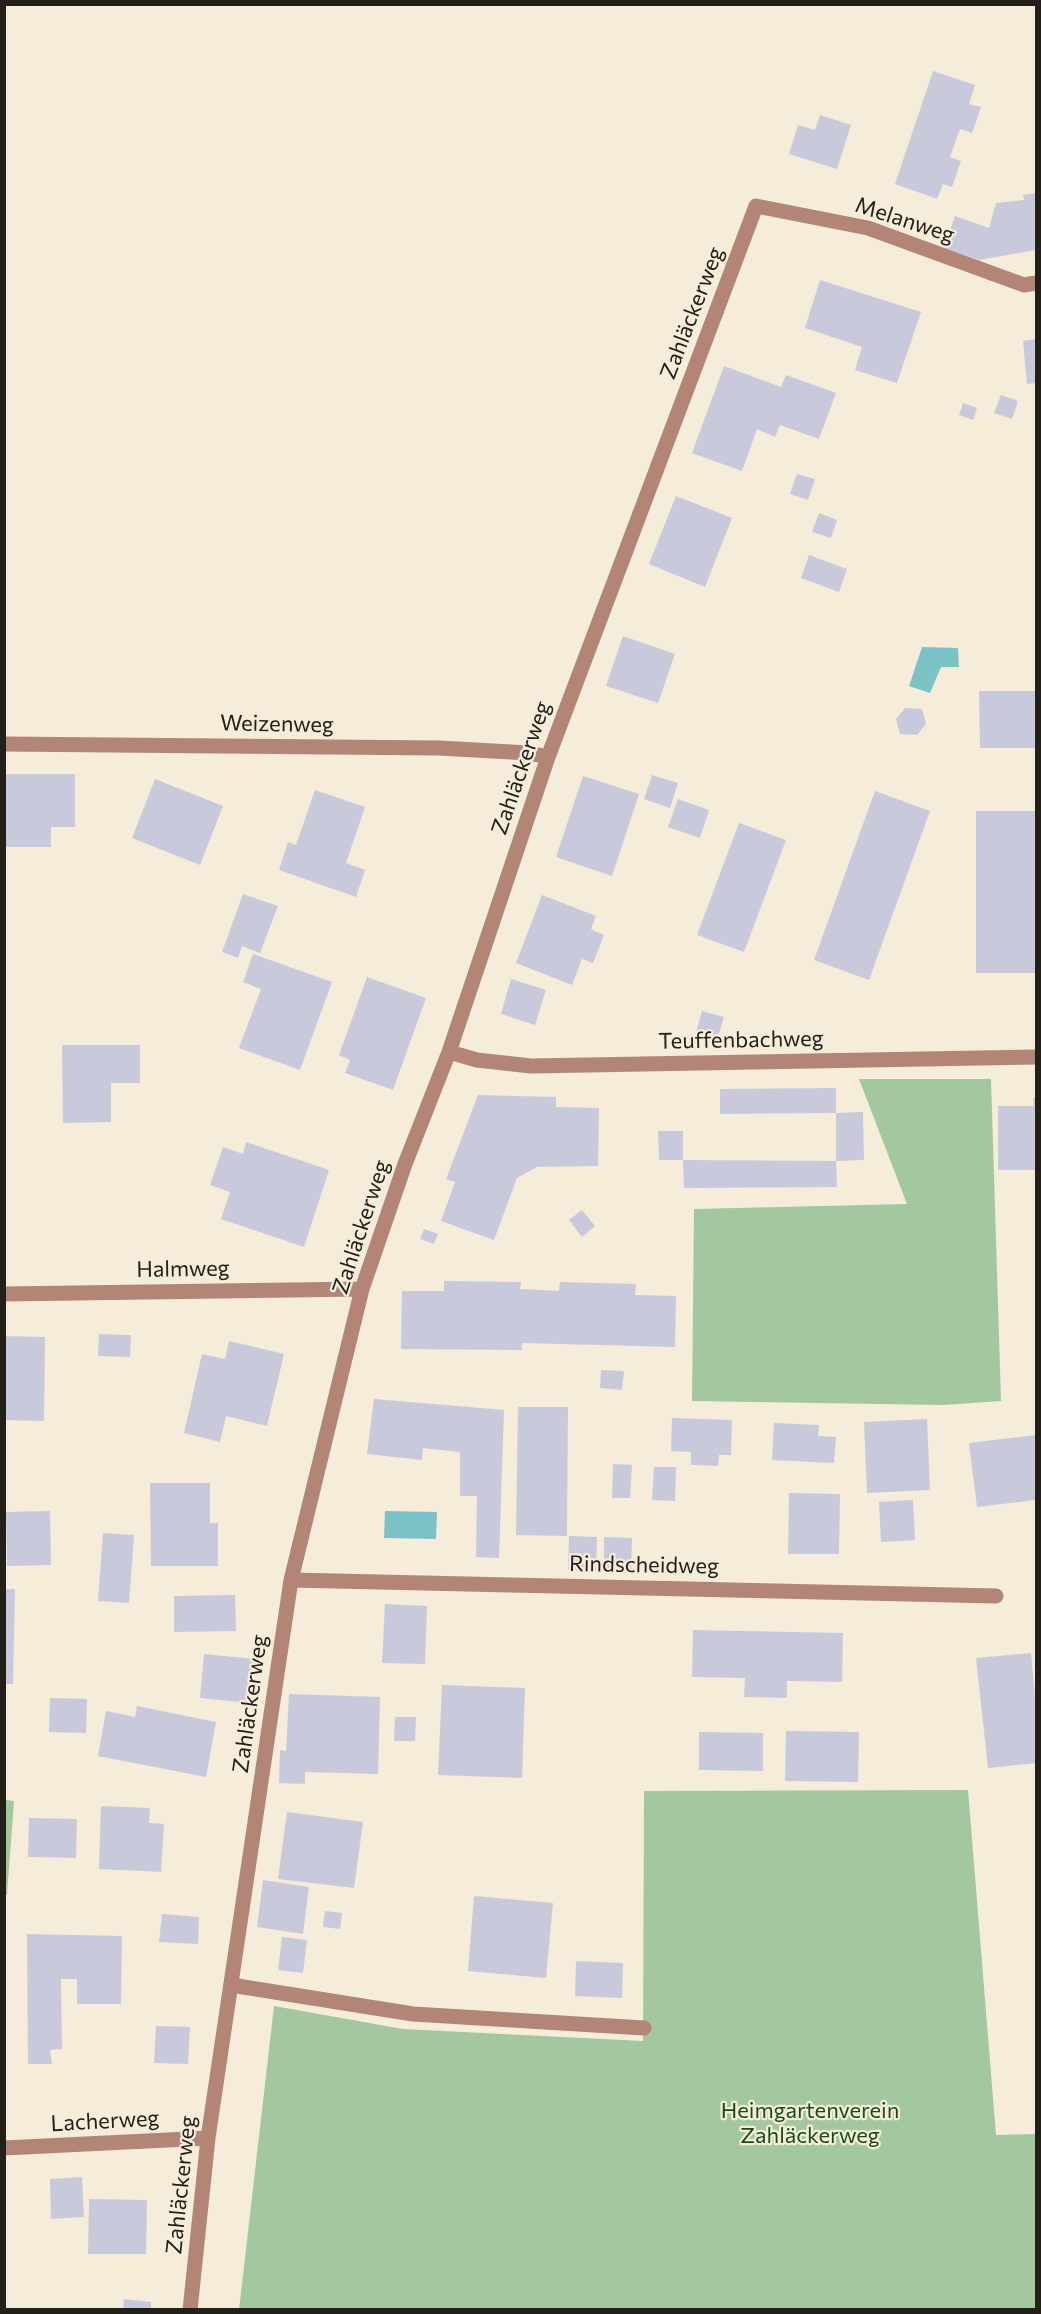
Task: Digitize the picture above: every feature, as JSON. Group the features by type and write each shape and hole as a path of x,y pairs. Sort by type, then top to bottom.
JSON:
{"street":[{"name":"Melanweg","path":"756,206 868,228 1024,285 1036,284"},
{"name":"Zahläckerweg","path":"190,2310 208,2138 291,1580 362,1289 405,1164 449,1052 548,757 756,206"},
{"name":"Weizenweg","path":"4,744 439,748 529,753 548,757"},
{"name":"Teuffenbachweg","path":"449,1052 477,1060 531,1066 1036,1057"},
{"name":"Halmweg","path":"4,1294 362,1289"},
{"name":"Rindscheidweg","path":"291,1580 996,1596"},
{"path":"231,1985 413,2014 644,2028"},
{"name":"Lacherweg","path":"4,2148 208,2138"}],"green space":[{"path":"859,1079 991,1079 1001,1401 943,1405 692,1401 694,1209 907,1204"},
{"name":"Heimgartenverein Zahläckerweg","path":"968,1790 996,2135 1036,2134 1036,2309 239,2310 274,2006 403,2029 643,2041 644,1791"},
{"path":"5,1800 14,1801 7,1895 4,1895"}],"water":[{"path":"922,647 958,648 959,667 941,667 930,693 909,686"},
{"path":"385,1511 437,1512 436,1539 384,1538"}],"building":[{"path":"933,71 975,85 969,104 981,107 972,133 960,129 950,157 961,161 952,187 943,184 937,199 895,184"},
{"path":"820,115 851,125 837,169 789,154 798,125 815,130"},
{"path":"1036,193 1036,250 979,260 944,248 955,216 989,228 996,203 1024,200 1023,195"},
{"path":"820,280 921,312 897,383 855,370 862,347 805,328"},
{"path":"1036,339 1036,383 1027,384 1023,341"},
{"path":"724,366 781,387 786,375 836,393 819,439 780,425 775,437 757,429 742,471 692,453"},
{"path":"1001,395 1018,401 1012,419 994,413"},
{"path":"963,403 977,408 973,420 959,415"},
{"path":"797,474 815,479 808,500 790,494"},
{"path":"676,496 732,518 705,587 649,564"},
{"path":"819,513 837,520 831,538 812,532"},
{"path":"809,555 847,569 839,592 801,578"},
{"path":"623,636 675,654 658,703 606,686"},
{"path":"979,691 1036,691 1036,748 980,748"},
{"path":"905,708 922,709 926,724 917,735 900,734 896,719"},
{"path":"5,774 75,774 75,827 51,827 51,847 5,847"},
{"path":"652,775 678,783 670,808 644,799"},
{"path":"583,776 639,794 612,876 556,857"},
{"path":"155,779 223,806 200,865 132,838"},
{"path":"315,790 365,807 346,863 365,870 356,897 279,870 288,842 296,845"},
{"path":"875,791 930,811 869,980 814,960"},
{"path":"678,799 709,810 700,838 668,827"},
{"path":"976,811 1036,811 1036,973 976,973"},
{"path":"739,823 786,840 744,952 697,935"},
{"path":"243,894 278,906 260,953 242,946 238,958 222,952"},
{"path":"542,895 596,916 591,929 604,935 593,963 582,959 572,985 516,963"},
{"path":"253,954 332,982 300,1070 239,1048 261,989 243,982"},
{"path":"367,977 426,998 393,1090 345,1073 350,1060 339,1055"},
{"path":"511,979 546,990 535,1025 501,1014"},
{"path":"702,1011 724,1017 716,1043 695,1036"},
{"path":"62,1045 140,1045 140,1083 111,1083 111,1122 63,1123"},
{"path":"836,1088 836,1113 720,1114 720,1089"},
{"path":"478,1095 556,1097 556,1107 599,1108 598,1166 537,1167 517,1178 494,1240 441,1221 455,1182 446,1179"},
{"path":"1033,1098 1036,1098 1036,1170 998,1170 998,1106 1034,1106"},
{"path":"863,1112 864,1160 836,1161 836,1113"},
{"path":"658,1131 683,1131 683,1160 659,1160"},
{"path":"246,1142 329,1170 304,1247 221,1219 230,1192 210,1185 223,1147 243,1154"},
{"path":"683,1160 836,1161 837,1187 684,1188"},
{"path":"582,1210 595,1226 582,1237 569,1220"},
{"path":"424,1229 438,1234 434,1244 420,1239"},
{"path":"444,1281 521,1282 520,1289 559,1291 560,1282 636,1284 635,1295 676,1296 675,1347 522,1343 522,1350 401,1349 402,1291 444,1291"},
{"path":"99,1334 131,1335 130,1357 98,1356"},
{"path":"4,1336 45,1337 44,1421 4,1420"},
{"path":"229,1341 284,1354 267,1426 226,1416 220,1442 184,1433 202,1354 225,1359"},
{"path":"601,1370 624,1371 622,1390 600,1388"},
{"path":"374,1399 504,1410 499,1558 476,1557 477,1496 460,1496 460,1452 423,1448 422,1460 367,1454"},
{"path":"518,1407 568,1407 567,1536 516,1535"},
{"path":"672,1418 732,1420 731,1455 719,1455 718,1466 691,1465 691,1452 671,1451"},
{"path":"927,1419 930,1490 867,1493 864,1422"},
{"path":"774,1423 819,1425 818,1436 836,1437 834,1463 772,1460"},
{"path":"1036,1435 1036,1500 977,1507 969,1443"},
{"path":"613,1464 632,1465 630,1498 612,1498"},
{"path":"654,1467 676,1467 675,1501 652,1500"},
{"path":"150,1483 210,1483 210,1523 218,1523 218,1566 151,1566"},
{"path":"789,1493 840,1494 839,1554 788,1554"},
{"path":"913,1500 915,1540 881,1542 879,1502"},
{"path":"50,1511 51,1565 7,1566 6,1512"},
{"path":"103,1533 134,1535 129,1603 98,1601"},
{"path":"569,1536 597,1537 596,1571 568,1570"},
{"path":"604,1537 632,1538 631,1573 604,1572"},
{"path":"4,1589 15,1589 13,1684 4,1684"},
{"path":"235,1595 236,1631 174,1632 174,1596"},
{"path":"385,1604 427,1606 425,1664 382,1663"},
{"path":"693,1630 843,1633 842,1682 787,1681 787,1698 744,1697 745,1678 692,1677"},
{"path":"1031,1653 1036,1708 1036,1763 988,1768 976,1658"},
{"path":"204,1654 255,1659 250,1703 200,1698"},
{"path":"442,1685 525,1688 522,1778 438,1775"},
{"path":"289,1694 380,1697 378,1774 305,1772 305,1784 279,1783 280,1750 286,1751"},
{"path":"50,1698 87,1699 86,1733 49,1732"},
{"path":"137,1706 216,1722 206,1777 98,1756 106,1711 135,1717"},
{"path":"395,1717 416,1717 415,1741 394,1741"},
{"path":"786,1731 859,1732 858,1782 785,1781"},
{"path":"699,1732 763,1733 763,1771 699,1770"},
{"path":"101,1806 150,1808 149,1823 164,1824 161,1872 99,1869"},
{"path":"287,1812 363,1822 354,1888 278,1879"},
{"path":"29,1818 77,1819 76,1858 28,1857"},
{"path":"263,1880 309,1887 303,1934 257,1927"},
{"path":"474,1896 553,1903 546,1978 468,1971"},
{"path":"325,1911 342,1913 340,1929 323,1927"},
{"path":"162,1914 199,1917 198,1944 159,1942"},
{"path":"27,1934 122,1936 121,2004 77,2004 77,1979 61,1979 62,2049 50,2050 52,2064 28,2064"},
{"path":"282,1937 307,1940 303,1973 278,1970"},
{"path":"576,1961 623,1963 622,1998 575,1996"},
{"path":"156,2026 190,2027 188,2064 154,2063"},
{"path":"82,2177 84,2217 51,2219 50,2179"},
{"path":"89,2199 147,2200 146,2254 88,2254"},
{"path":"124,2299 151,2302 151,2310 123,2310"}]}
